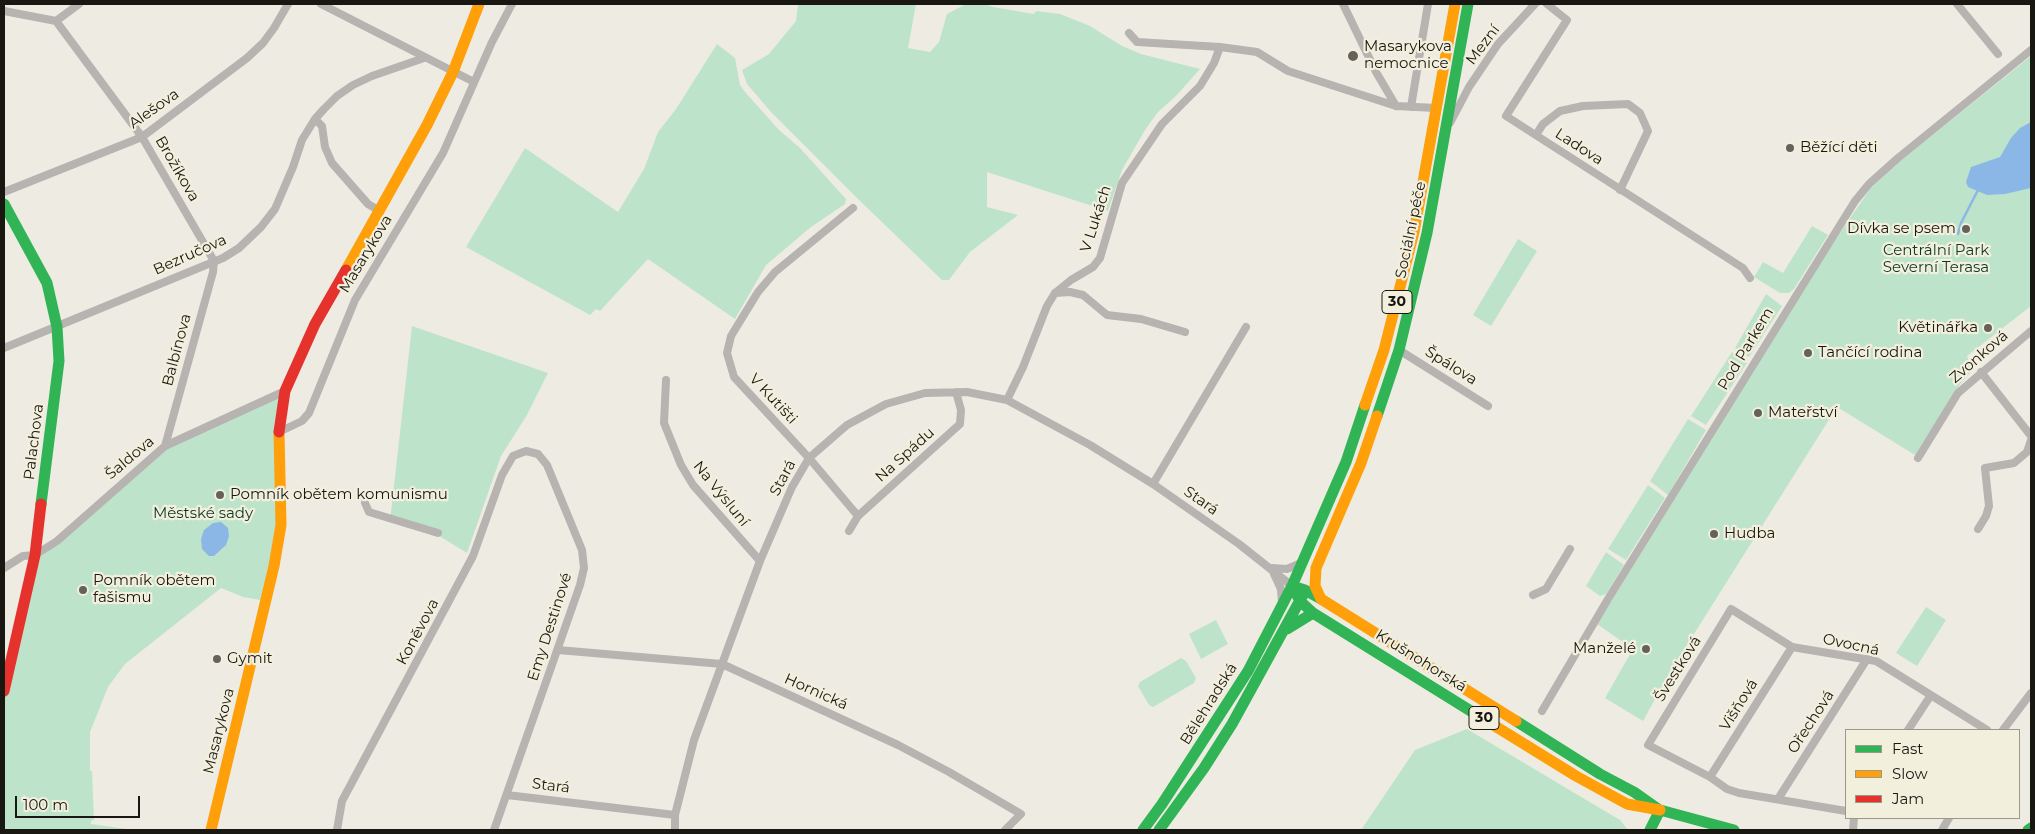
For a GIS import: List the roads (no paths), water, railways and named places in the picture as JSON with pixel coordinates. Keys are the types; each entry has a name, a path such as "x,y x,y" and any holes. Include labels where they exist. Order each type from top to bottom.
{"street":[{"path":"4,11 56,21 79,4"},
{"name":"Alešova","path":"4,192 142,137 247,58 263,43 288,4"},
{"path":"321,4 474,82"},
{"name":"Masarykova","path":"211,830 274,566 281,525 279,432 285,391 315,324 427,125 453,72 479,4"},
{"name":"Masarykova","path":"279,432 302,421 309,413 355,300 443,153 492,42 512,4"},
{"path":"1343,4 1376,72 1396,106"},
{"path":"1411,107 1428,4"},
{"name":"Sociální péče","path":"1292,586 1346,462 1384,350 1414,232 1455,4"},
{"name":"Sociální péče","path":"1303,596 1361,463 1399,350 1427,233 1468,4"},
{"name":"Mezní","path":"1445,134 1469,87 1498,44 1535,4"},
{"name":"Ladova","path":"1547,4 1567,20 1506,116 1743,268 1750,278"},
{"path":"1957,4 1998,54"},
{"name":"Brožíkova","path":"56,21 142,137 214,261"},
{"path":"1129,33 1137,42 1220,47 1258,52 1288,71 1396,106 1436,108"},
{"name":"V Lukách","path":"1007,400 1023,367 1047,306 1055,293 1071,280 1093,267 1100,258 1122,183 1162,124 1200,86 1214,63 1220,47"},
{"name":"Pod Parkem","path":"1542,710 1616,584 1855,201 1869,184 1898,158 2031,50"},
{"name":"Bezručova","path":"4,348 214,261 240,248 261,227 274,209 293,167 302,140 315,119 337,96 372,76 424,58"},
{"path":"1536,136 1542,124 1560,111 1583,106 1628,104 1640,113 1648,131 1620,190"},
{"path":"315,119 322,126 325,147 332,163 368,204 378,210"},
{"name":"Palachova","path":"4,206 47,283 57,326 59,361 35,556 4,691"},
{"name":"V Kutišti","path":"853,208 776,272 758,292 731,336 727,353 734,377 810,458 858,516"},
{"name":"Balbínova","path":"165,446 213,272 214,261"},
{"path":"1055,293 1070,292 1082,295 1107,315 1140,319 1185,332"},
{"path":"1153,484 1246,327"},
{"name":"Zvonková","path":"1918,458 1958,393 1980,372 2031,331"},
{"name":"Špálova","path":"1399,350 1488,406"},
{"path":"1978,528 1986,516 1989,506 1985,468 2014,463 2027,452 2031,438 1980,372"},
{"name":"Na Výsluní","path":"666,380 664,423 681,465 693,485 760,561"},
{"name":"Šaldova","path":"4,568 23,556 35,556 57,541 165,446 285,391"},
{"name":"Na Spádu","path":"849,532 858,516 960,424 961,410 956,392"},
{"name":"Stará","path":"507,795 675,816 694,740 760,561 792,488 810,458 847,425 886,404 924,393 967,392 1007,400 1090,445 1153,484 1239,544 1292,586"},
{"name":"Emy Destinové","path":"507,795 558,650 584,568 582,550 547,465 538,454 526,451"},
{"name":"Koněvova","path":"337,830 342,801 473,556 502,475 513,456 526,451"},
{"path":"365,503 370,512 438,533"},
{"path":"1534,595 1546,589 1570,549"},
{"path":"1270,568 1287,569 1304,561"},
{"name":"Stará","path":"1270,568 1281,590 1282,606"},
{"name":"30","path":"1316,568 1315,586 1321,599"},
{"name":"30","path":"1292,586 1303,596"},
{"name":"Bělehradská","path":"1143,830 1220,718 1248,671 1292,586"},
{"name":"Bělehradská","path":"1159,830 1204,768 1227,731 1303,596"},
{"name":"Krušnohorská","path":"1303,596 1321,599 1600,774 1634,792 1660,810"},
{"name":"Krušnohorská","path":"1303,596 1313,613 1593,786 1627,804 1660,810 1734,830"},
{"name":"Ovocná","path":"1732,609 1792,647 1876,661 1985,729"},
{"name":"Švestková","path":"1710,777 1648,745 1732,609"},
{"name":"Bělehradská","path":"1284,632 1293,624 1313,613"},
{"name":"Višňová","path":"1710,777 1792,647"},
{"name":"Hornická","path":"558,650 722,664 898,746 949,772 1021,814 1005,830"},
{"name":"Ořechová","path":"1778,799 1867,659"},
{"path":"2005,729 2031,692"},
{"path":"1909,729 1931,695"},
{"path":"1710,777 1727,789 1739,793 1845,811"},
{"path":"494,830 507,795"},
{"path":"1650,830 1660,810"},
{"path":"675,816 675,830"},
{"path":"1942,830 1948,819"}],"water":[{"path":"2031,122 2031,188 2005,194 1987,195 1968,187 1966,182 1971,167 2000,157 2011,138 2020,128"},
{"path":"221,522 228,528 229,536 226,545 214,556 209,556 202,549 201,539 204,530 213,523"}],"waterway":[{"path":"1958,234 1961,223 1978,190"}],"place":[{"name":"Masarykova nemocnice","path":"1353,56"},
{"name":"Běžící děti","path":"1790,148"},
{"name":"Dívka se psem","path":"1966,229"},
{"name":"Květinářka","path":"1988,328"},
{"name":"Tančící rodina","path":"1808,353"},
{"name":"Mateřství","path":"1758,413"},
{"name":"Pomník obětem komunismu","path":"220,495"},
{"name":"Hudba","path":"1714,534"},
{"name":"Pomník obětem fašismu","path":"83,590"},
{"name":"Manželé","path":"1646,649"},
{"name":"Gymit","path":"217,659"}],"park label":[{"name":"Centrální Park Severní Terasa","path":"1936,260"},
{"name":"Městské sady","path":"203,514"}]}
